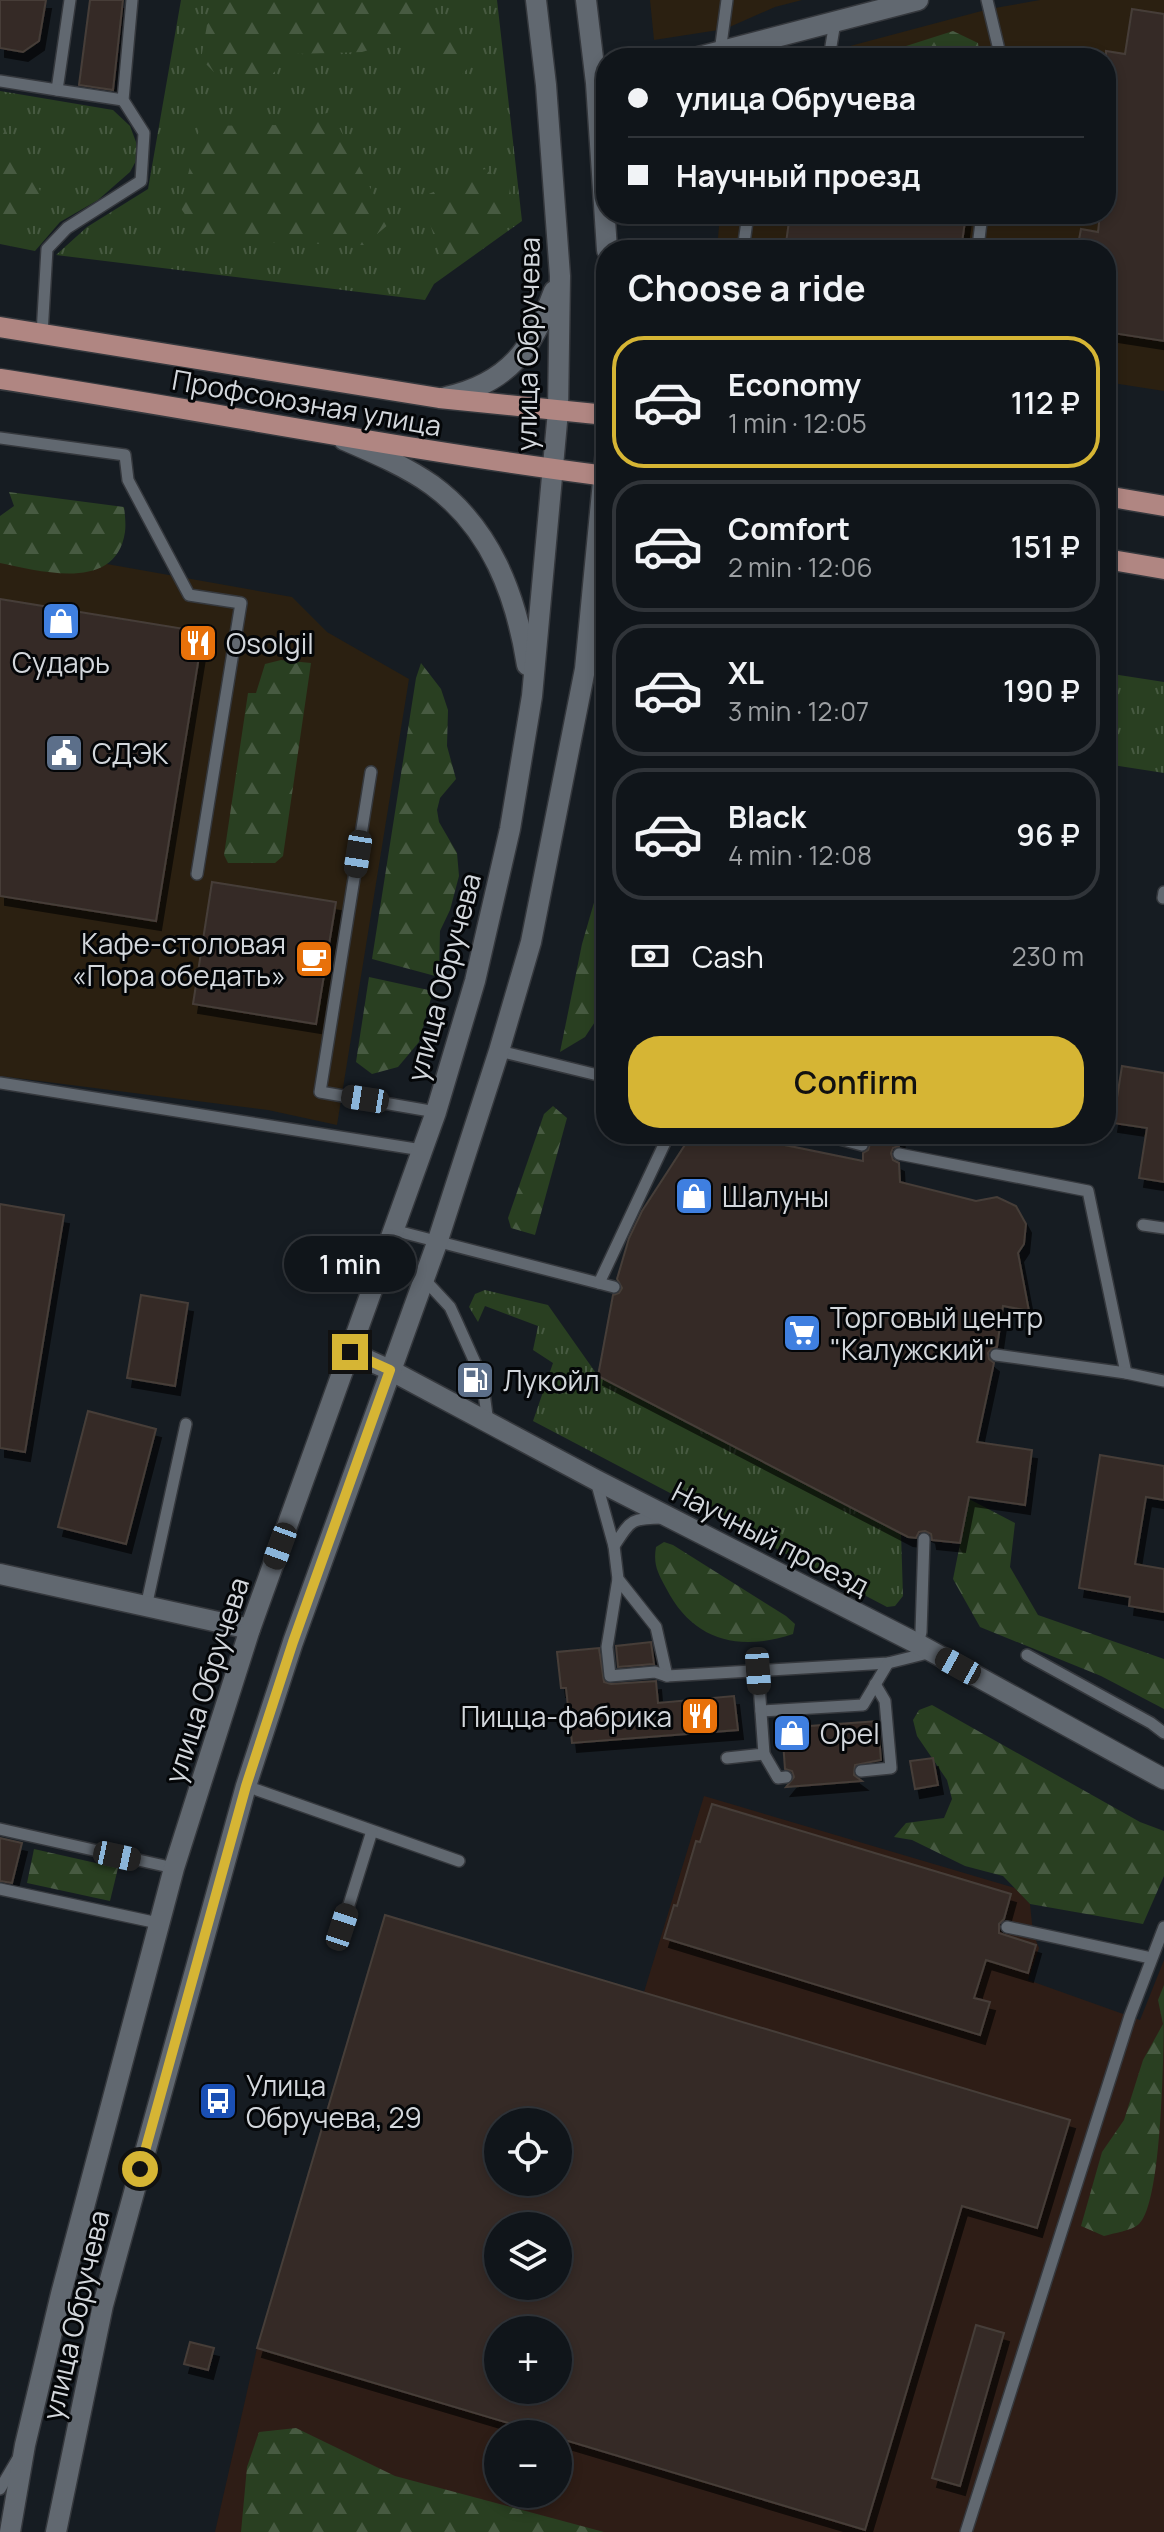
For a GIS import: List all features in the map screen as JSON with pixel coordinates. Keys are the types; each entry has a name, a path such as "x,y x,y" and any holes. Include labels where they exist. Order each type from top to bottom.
{"main road":[{"name":"улица Обручева","path":"10,2532 25,2445 61,2294 174,1868 250,1629 436,1112 475,981 510,829 532,696 558,411 560,276 536,0"},
{"path":"586,0 596,55"},
{"path":"735,48 918,0"},
{"path":"439,398 471,391 498,376 520,356 540,329 560,276"},
{"name":"Профсоюзная улица","path":"0,327 439,398 596,414"},
{"name":"Профсоюзная улица","path":"0,379 339,438 596,475"},
{"path":"339,438 394,462 433,486 469,520 491,550 511,591 522,630 532,696"},
{"path":"1116,498 1164,506"},
{"path":"1116,561 1164,569"},
{"name":"улица Обручева","path":"56,2532 103,2305 246,1786 293,1642 437,1243 531,942 585,669 596,574"},
{"path":"594,594 596,590"},
{"name":"Научный проезд","path":"350,1352 925,1648 1164,1779"},
{"path":"0,1574 250,1629"}],"lane":[{"path":"57,90 70,0"},
{"path":"42,334 47,249 67,228 141,181 144,133 123,100 132,0"},
{"path":"721,48 727,0"},
{"path":"987,0 999,48"},
{"path":"831,48 835,22"},
{"path":"0,81 123,100"},
{"path":"0,438 125,455 128,480 189,595 241,603 197,874"},
{"path":"371,772 320,1092 436,1112"},
{"path":"1163,898 1164,892"},
{"path":"499,1051 596,1075"},
{"path":"0,1083 422,1150"},
{"path":"599,1283 664,1144"},
{"path":"899,1154 1088,1191 1126,1373"},
{"path":"1143,1225 1164,1228"},
{"path":"393,1230 614,1287"},
{"path":"424,1279 450,1307 482,1378 488,1424"},
{"path":"996,1355 1164,1381"},
{"path":"146,1607 186,1424"},
{"path":"596,1480 614,1546 618,1579 607,1647 610,1676 655,1672 667,1676 888,1663 925,1648 921,1632 924,1539"},
{"path":"614,1546 629,1523 644,1518 671,1518"},
{"path":"618,1579 656,1627 667,1676"},
{"path":"1027,1655 1164,1733"},
{"path":"761,1711 863,1705 888,1663"},
{"path":"758,1671 764,1754 778,1778 786,1777"},
{"path":"861,1771 891,1768 885,1701 875,1684"},
{"path":"727,1758 764,1754"},
{"path":"246,1786 459,1861"},
{"path":"0,1829 174,1868"},
{"path":"342,1927 372,1831"},
{"path":"0,1889 158,1923"},
{"path":"1007,1927 1151,1958"},
{"path":"966,2532 1130,2016 1164,1927"},
{"path":"0,2489 25,2445"}],"shaded area":[{"path":"650,0 802,0 775,7 725,29 654,40"},
{"path":"1040,0 1164,0 1164,391 1116,384 1116,240 718,240 719,224 1116,224 1116,48 843,48 989,9"},
{"path":"0,545 292,597 327,632 409,679 337,1125 268,1110 0,1076"},
{"path":"704,1796 1015,1888 1030,1904 1033,1933 1039,1948 1028,1980 1140,2020 1164,1960 1164,2532 215,2532 257,2348 385,1915 644,1992"}],"green space":[{"path":"181,0 497,0 522,221 434,284 425,300 56,255 87,227 148,189"},
{"path":"227,0 409,0 464,50 468,68 457,80 440,79 428,48 412,37 362,52 295,54 256,88 233,64 214,72 201,59 207,25"},
{"path":"953,31 978,43 979,48 900,48"},
{"path":"0,91 113,110 130,126 136,142 137,159 130,172 98,200 60,222 35,251 0,244"},
{"path":"331,112 389,224 364,245 203,241 180,207 200,126 282,125"},
{"path":"0,132 6,132 43,196 22,230 0,224"},
{"path":"485,169 510,187 507,219 457,261 441,260 422,197"},
{"path":"9,492 124,507 125,532 119,551 107,564 92,571 74,573 55,573 0,563 0,516 14,506"},
{"path":"281,660 311,663 283,856 275,863 228,863 224,855 248,693 256,693 265,664"},
{"path":"421,663 441,689 448,710 447,746 456,779 440,798 437,810 439,822 457,853 459,876 450,910 440,931 439,977 372,959 416,678"},
{"path":"1116,675 1164,682 1164,773 1116,766"},
{"path":"596,896 596,1020 585,1037 560,1052 582,944"},
{"path":"369,977 433,991 419,1042 398,1067 372,1074 356,1062"},
{"path":"553,1106 567,1118 535,1235 511,1228 508,1218 544,1114"},
{"path":"485,1290 548,1305 598,1376 901,1533 903,1596 895,1606 887,1607 533,1421 553,1363 533,1350 538,1326 485,1306 478,1322 469,1307 475,1294"},
{"path":"969,1499 1015,1523 1010,1567 1038,1615 1164,1659 1164,1709 1101,1676 980,1627 953,1579"},
{"path":"664,1542 786,1616 795,1624 793,1634 754,1642 719,1638 704,1631 677,1606 659,1573 656,1547"},
{"path":"932,1705 1140,1822 1164,1831 1164,1876 1143,1924 1030,1904 1003,1876 965,1866 912,1840 894,1837 906,1823 944,1818 952,1799 947,1780 917,1736 913,1720 919,1710"},
{"path":"34,1849 118,1868 110,1901 27,1883"},
{"path":"1164,1985 1161,2112 1147,2209 1136,2226 1104,2236 1081,2226 1102,2152 1124,2120 1143,2060 1163,2024 1158,2000"},
{"path":"296,2428 395,2476 484,2500 484,2508 514,2508 604,2532 241,2532 247,2467 259,2432"}],"building":[{"path":"0,0 46,0 39,41 23,52 0,48"},
{"path":"90,0 123,0 113,90 79,85"},
{"path":"1132,9 1164,14 1164,341 1116,334 1116,240 1079,240 1081,229 1098,232 1099,224 1116,224 1116,53 1125,54"},
{"path":"789,224 965,224 962,240 786,240"},
{"path":"0,599 203,632 156,921 0,896"},
{"path":"212,882 336,902 316,1024 193,1004"},
{"path":"1122,1066 1164,1073 1164,1182 1139,1178 1147,1128 1116,1123"},
{"name":"Торговый центр \"Калужский\"","path":"686,1144 780,1144 863,1161 863,1153 870,1144 899,1144 891,1153 893,1160 899,1163 900,1182 976,1201 997,1197 1016,1206 1026,1224 1024,1244 1018,1253 1029,1311 1003,1306 997,1347 988,1353 994,1363 977,1442 1032,1450 1025,1505 969,1497 960,1543 932,1540 931,1534 925,1531 919,1532 916,1538 908,1537 598,1376 613,1295 622,1288 617,1279 629,1238 642,1211"},
{"path":"0,1204 64,1215 25,1452 0,1448"},
{"path":"141,1295 188,1303 175,1386 127,1378"},
{"path":"88,1411 156,1429 126,1544 58,1527"},
{"path":"1100,1455 1164,1466 1164,1500 1146,1497 1135,1564 1164,1569 1164,1612 1129,1606 1130,1597 1079,1588"},
{"path":"651,1642 654,1664 618,1667 616,1646"},
{"path":"599,1648 604,1682 656,1681 658,1703 734,1696 738,1730 572,1743 566,1688 561,1688 557,1652"},
{"path":"878,1721 881,1760 855,1765 854,1775 862,1781 786,1787 794,1777 792,1771 785,1769 782,1728"},
{"path":"933,1758 938,1785 915,1789 910,1761"},
{"path":"712,1804 1011,1894 1004,1919 999,1924 999,1933 1036,1945 1028,1973 986,1960 974,1998 990,2002 980,2035 664,1938 696,1841 700,1842"},
{"path":"0,1838 22,1843 12,1883 0,1881"},
{"path":"385,1915 1070,2120 1037,2228 962,2206 865,2530 572,2442 572,2420 498,2420 257,2348"},
{"path":"976,2325 1004,2333 960,2486 932,2478"},
{"path":"190,2342 214,2348 208,2370 184,2364"}],"place":[{"name":"Сударь","path":"61,621"},
{"name":"Osolgil","path":"198,643"},
{"name":"СДЭК","path":"64,753"},
{"name":"Кафе-столовая «Пора обедать»","path":"314,959"},
{"name":"Шалуны","path":"694,1196"},
{"name":"Торговый центр \"Калужский\"","path":"802,1333"},
{"name":"Лукойл","path":"475,1380"},
{"name":"Пицца-фабрика","path":"700,1716"},
{"name":"Opel","path":"792,1733"},
{"name":"Улица Обручева, 29","path":"218,2101"}],"route":[{"path":"140,2169 246,1786 293,1642 390,1370 350,1352"}]}
